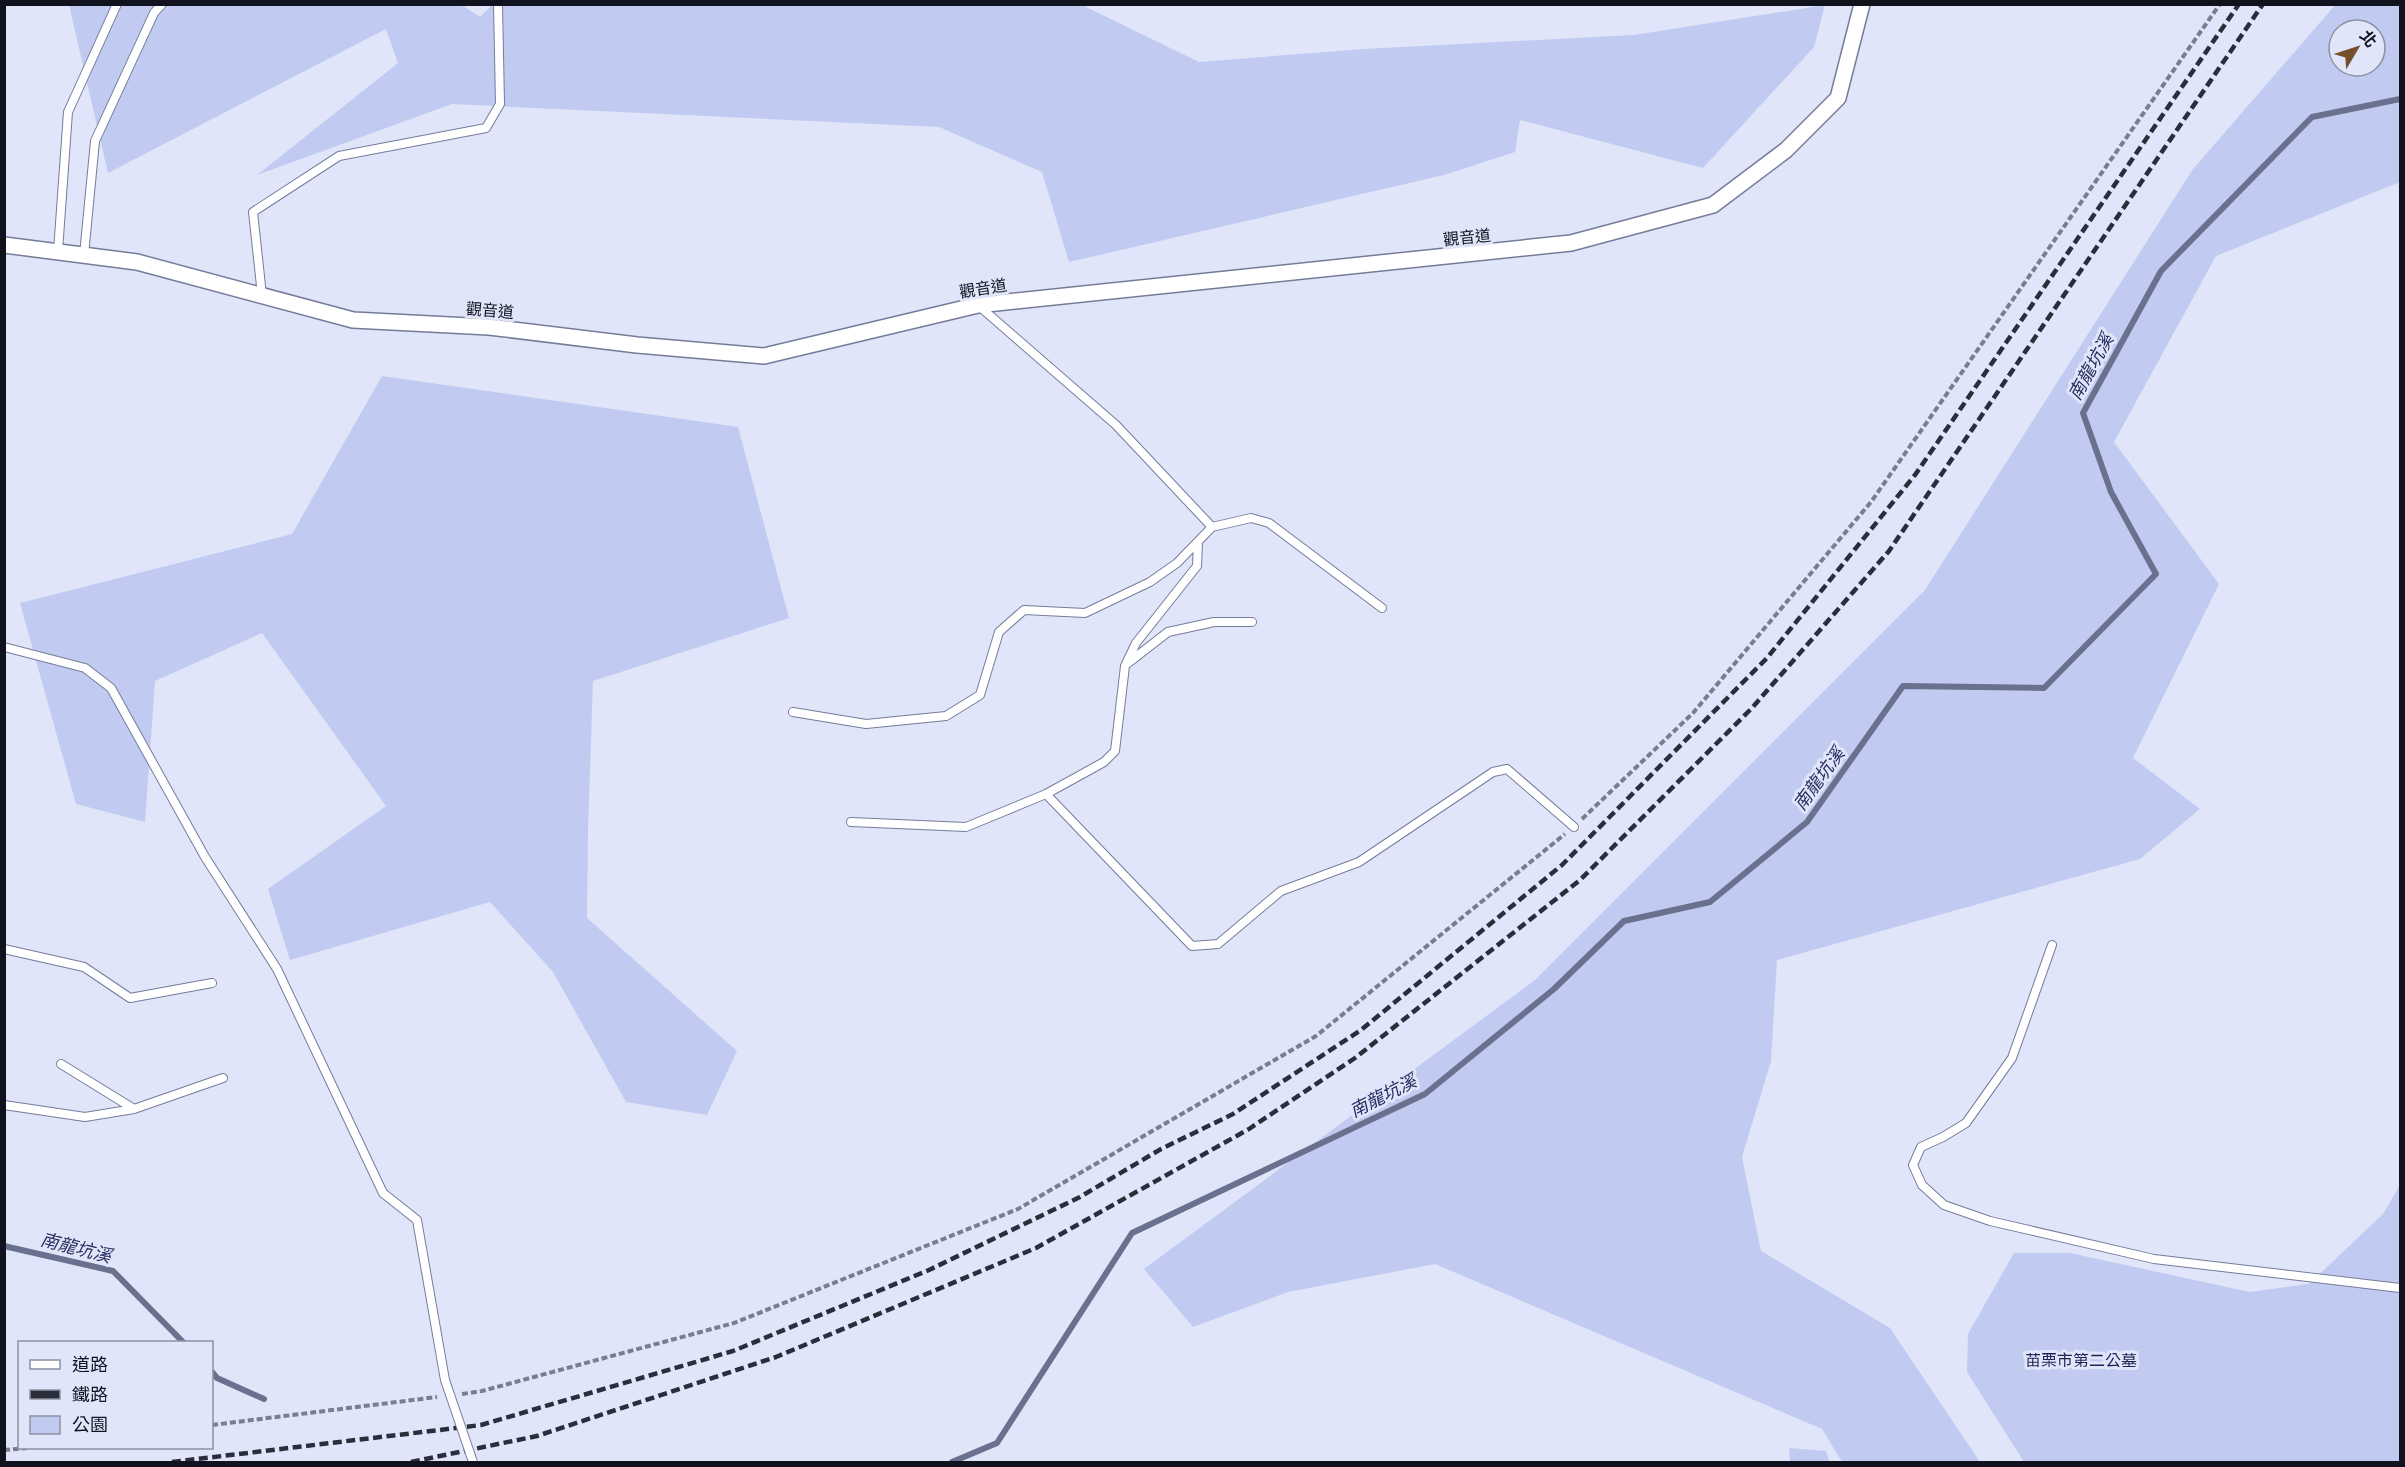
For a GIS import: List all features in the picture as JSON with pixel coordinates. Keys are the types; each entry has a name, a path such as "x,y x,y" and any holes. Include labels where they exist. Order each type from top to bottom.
{"street":[{"name":"觀音道","path":"4,244 137,261 353,320 489,327 637,345 764,356 978,305 1571,243 1713,205 1786,150 1838,98 1862,4"}],"lane":[{"path":"58,251 68,112 117,4"},
{"path":"84,255 95,141 154,13 162,4"},
{"path":"262,295 253,212 339,156 486,128 500,104 498,4"},
{"path":"978,305 1116,425 1212,527"},
{"path":"793,712 866,724 946,716 980,695 999,632 1024,610 1085,613 1150,582 1177,563 1212,527 1251,518 1269,523 1382,608"},
{"path":"851,822 966,827 1046,794 1104,762 1115,751 1125,666 1136,642 1197,566 1198,542"},
{"path":"1125,666 1168,632 1214,622 1252,622"},
{"path":"4,647 85,668 111,688 205,857 277,969 383,1193 417,1220 445,1380 472,1462"},
{"path":"1046,794 1192,946 1218,944 1281,891 1359,862 1493,772 1507,770 1574,827"},
{"path":"2052,945 2012,1058 1966,1122 1922,1147 1913,1165 1922,1185 1944,1205 1990,1221 2154,1259 2400,1288"},
{"path":"4,949 84,967 130,998 212,983"},
{"path":"61,1064 134,1110"},
{"path":"4,1105 85,1117 134,1110 223,1078"}],"green space":[{"path":"460,4 480,17 493,4 1082,5 1199,62 1363,49 1634,35 1825,5 1814,47 1703,168 1520,120 1515,152 1444,175 1069,262 1042,172 939,127 452,104 257,175 398,63 386,29 108,173 69,5"},
{"path":"2336,4 2400,5 2400,182 2216,256 2114,442 2219,584 2133,758 2200,809 2140,859 1777,960 1771,1061 1742,1157 1761,1251 1890,1328 1980,1462 1842,1462 1822,1429 1435,1264 1288,1292 1193,1327 1144,1269 1535,980 1925,590 2193,169"},
{"path":"382,376 738,427 789,618 593,681 587,918 737,1051 707,1115 626,1102 553,972 490,902 290,960 268,889 386,806 262,633 155,681 145,822 76,804 20,603 292,534"},
{"name":"苗栗市第二公墓","path":"2400,1185 2400,1462 2024,1462 1967,1372 1968,1334 2014,1253 2070,1253 2250,1292 2309,1284 2383,1214"},
{"path":"1789,1448 1826,1451 1830,1462 1790,1462"}],"waterway":[{"name":"南龍坑溪","path":"952,1462 997,1443 1132,1233 1425,1094 1554,989 1624,921 1710,902 1807,822 1903,686 2044,688 2156,574 2111,492 2083,413 2161,271 2312,117 2400,99"},
{"name":"南龍坑溪","path":"4,1246 113,1271 182,1341"},
{"name":"南龍坑溪","path":"213,1373 217,1378 264,1399"}],"railway":[{"path":"172,1462 481,1425 733,1351 929,1270 1080,1197 1161,1149 1233,1114 1361,1030 1562,865 1767,658 1915,475 2239,4"},
{"path":"411,1462 537,1436 776,1357 1036,1248 1249,1129 1355,1058 1580,880 1751,709 1889,551 2263,4"}]}
